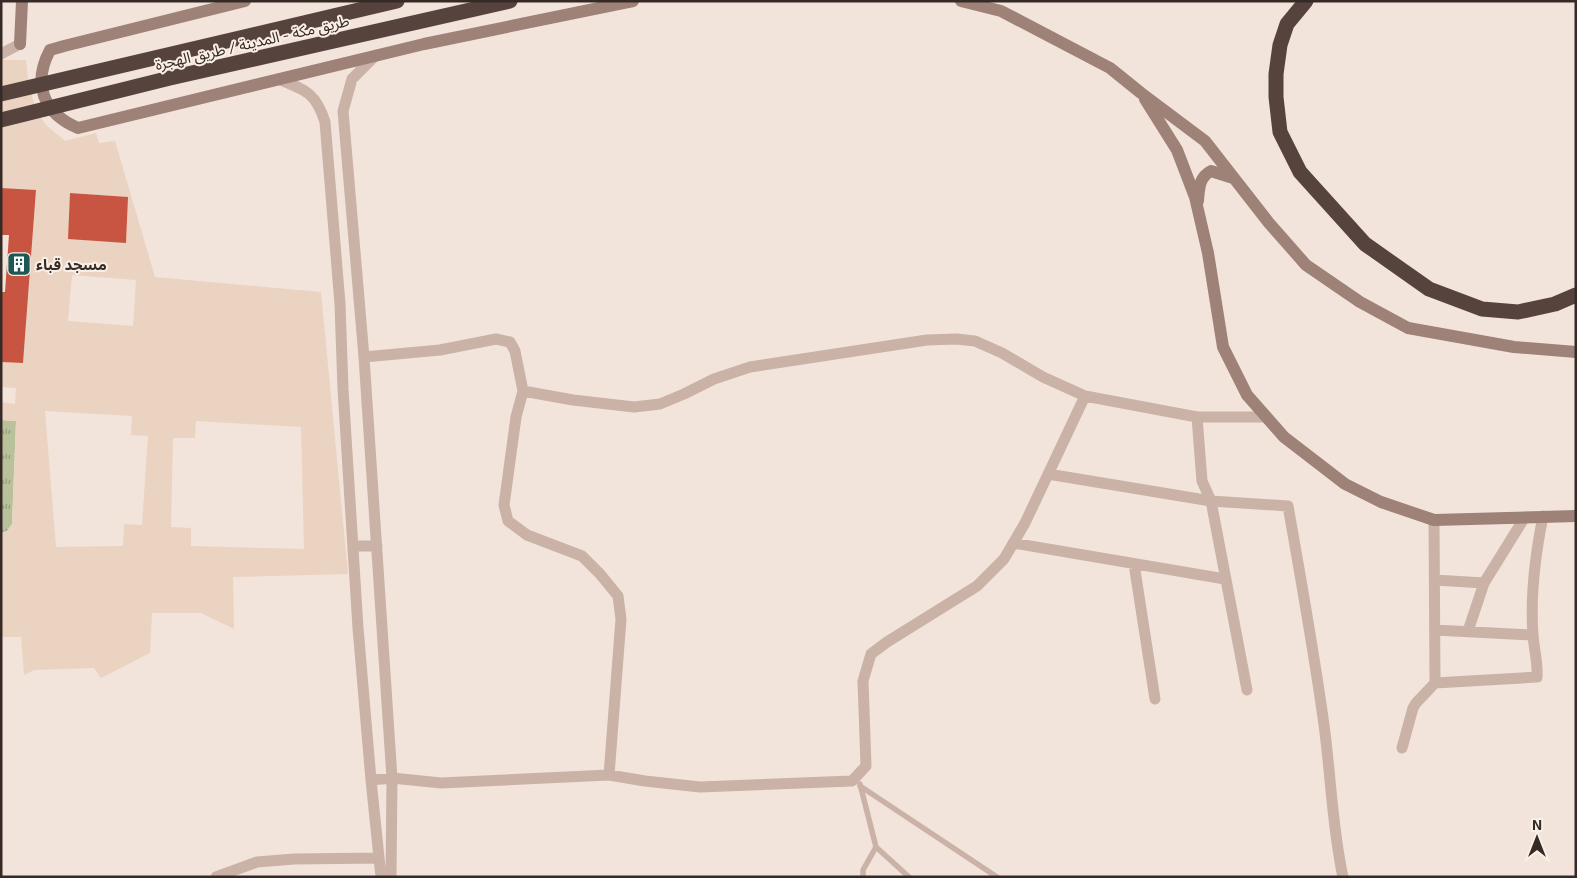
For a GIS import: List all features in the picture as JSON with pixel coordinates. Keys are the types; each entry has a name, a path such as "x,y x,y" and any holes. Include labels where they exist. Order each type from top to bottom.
{"highway":[{"name":"طريق مكة - المدينة / طريق الهجرة","path":"1,94 398,1"},
{"name":"طريق مكة - المدينة / طريق الهجرة","path":"1,120 170,78 510,1"},
{"path":"1306,1 1287,24 1280,45 1276,74 1276,97 1280,132 1300,172 1365,244 1429,289 1482,309 1518,312 1555,304 1576,295"}],"main road":[{"path":"20,44 22,1"},
{"path":"245,1 50,50 41,76 42,90 46,103 54,114 65,123 78,128 424,44 633,1"},
{"path":"961,1 1000,11 1110,68 1206,141 1269,224 1306,265 1360,302 1408,328 1514,347 1576,352"},
{"path":"1141,93 1177,150 1195,196 1208,253 1223,347 1247,395 1284,438 1345,484 1381,502 1434,520 1576,516"},
{"path":"1198,211 1199,187 1206,174 1211,171 1234,178"}],"street":[{"path":"1,54 20,44"},
{"path":"376,55 352,79 343,111 360,302 392,778 391,877"},
{"path":"278,79 298,87 311,95 320,106 325,122 340,304 343,389 358,628 381,877"},
{"path":"340,304 360,302"},
{"path":"364,357 440,350 496,339 510,342 515,351 523,390 516,417 504,505 508,521 527,535 582,556 618,596 621,620 609,775"},
{"path":"523,390 573,400 634,407 660,404 714,379 750,367 927,340 956,339 975,341 1002,353 1043,377 1085,396 1197,417 1266,417"},
{"path":"371,780 392,778 441,783 609,775 700,787 859,780 866,766 863,681 871,654 977,586 1004,559 1025,523 1085,396"},
{"path":"1197,417 1202,480 1211,501 1247,690"},
{"path":"1048,474 1211,501 1288,506 1318,679 1337,848 1343,877"},
{"path":"1435,683 1536,678 1538,676 1533,634 1533,590 1535,554 1542,516"},
{"path":"1468,632 1484,583 1525,517"},
{"path":"1402,748 1416,703 1435,683 1434,520"},
{"path":"1013,543 1225,580"},
{"path":"353,546 377,546"},
{"path":"1134,564 1155,699"},
{"path":"1435,580 1484,583"},
{"path":"1435,630 1533,634"},
{"path":"216,877 257,862 294,859 379,858"}],"lane":[{"path":"859,780 876,847 909,877"},
{"path":"859,780 997,877"},
{"path":"863,877 863,870 876,847"}],"green space":[{"path":"1,420 16,421 12,524 7,531 1,533"}],"shaded area":[{"path":"1,60 26,60 33,100 39,115 46,125 65,141 96,133 99,143 115,141 155,277 321,292 348,574 233,577 234,629 201,613 152,613 150,653 101,678 94,668 34,670 24,675 21,637 1,637 1,533 7,531 12,524 16,421 1,420 1,402 15,404 16,388 1,387 1,362 23,363 36,191 1,188","holes":["71,193 127,197 127,216 69,212","70,219 127,223 126,242","72,275 136,280 133,326 68,321","45,411 132,416 131,435 148,436 142,525 124,524 123,546 56,547","196,421 301,427 304,549 191,546 191,528 171,527 173,438 195,438"]}],"building":[{"name":"مسجد قباء","path":"1,188 36,190 23,363 1,362 1,292 5,292 9,235 1,235"},
{"path":"70,193 128,197 126,243 68,239"}],"place":[{"name":"مسجد قباء","path":"19,264"}]}
